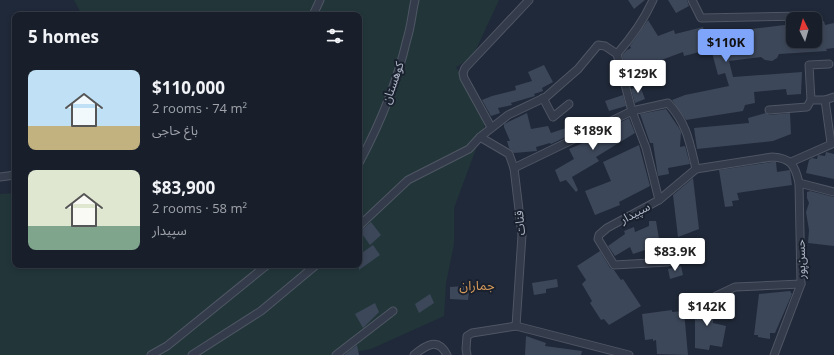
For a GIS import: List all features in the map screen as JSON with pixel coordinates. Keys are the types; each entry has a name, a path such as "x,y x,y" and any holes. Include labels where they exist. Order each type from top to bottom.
{"street":[{"path":"314,12 320,0"},
{"name":"کوهستان","path":"362,157 373,136 393,88 407,40 415,0"},
{"path":"491,127 464,78 463,73 465,68 529,0"},
{"path":"362,223 408,180 469,149 480,136 508,114 543,98 578,68 598,45 606,46 617,54 632,36 649,10 653,0"},
{"path":"692,0 701,18 786,16"},
{"name":"سپیدار","path":"617,54 632,111 646,148 659,200 607,228 599,235 598,239 614,265 668,262"},
{"path":"769,110 807,107 811,100 809,65 829,64"},
{"path":"811,100 825,100 834,97"},
{"path":"543,98 553,117 569,104"},
{"path":"659,200 696,169 772,157 781,157 791,162 833,143 825,100"},
{"path":"514,168 632,111 668,103 674,109 687,131 696,169"},
{"name":"قنات","path":"480,136 509,154 514,168 522,235 516,326"},
{"name":"حسن‌پور","path":"777,354 801,284 799,183 791,162"},
{"path":"0,177 12,175"},
{"path":"799,183 834,192"},
{"path":"151,355 167,346 264,268"},
{"path":"192,355 261,311 312,268"},
{"path":"716,296 735,287 801,284"},
{"path":"336,355 393,312"},
{"path":"467,355 467,336 472,333 516,326 629,355"},
{"path":"414,355 424,347 431,344 439,345 447,355"}],"green space":[{"path":"74,0 499,0 472,58 456,67 486,122 454,208 454,244 446,283 444,316 371,349 338,355 0,355 0,194 12,193 12,268 362,268 362,12 80,12"}],"building":[{"path":"628,0 645,0 634,9"},
{"path":"668,0 687,0 689,6 676,13"},
{"path":"648,20 658,36 674,30 675,34 703,27 707,44 732,36 742,35 743,30 786,25 786,48 822,48 822,21 824,21 825,25 834,23 834,48 826,49 827,51 779,54 777,58 772,61 765,60 761,57 729,61 733,77 802,72 801,94 787,95 786,89 754,92 755,103 745,105 743,111 686,120 672,100 685,95 729,86 725,73 718,75 711,49 684,56 683,52 656,62 659,76 637,82 634,71 627,73 622,55 631,48 630,46"},
{"path":"544,65 553,82 542,88 543,91 534,94 535,96 511,103 512,105 498,108 500,113 491,116 482,100 516,90 515,86 532,81 528,72"},
{"path":"640,86 645,99 635,103 631,89"},
{"path":"623,95 626,106 609,111 605,101"},
{"path":"666,109 681,132 680,147 685,146 690,164 668,168 669,174 658,176 653,143 650,143 640,114"},
{"path":"527,113 531,129 548,126 551,133 566,128 570,135 551,144 536,147 537,151 514,153 509,148 507,141 510,141 504,124"},
{"path":"766,113 769,115 790,113 791,134 773,141 697,149 694,128 749,123 748,118"},
{"path":"629,118 635,133 596,157 599,161 572,177 578,190 576,192 566,180 560,182 555,170 574,159 569,149"},
{"path":"639,145 650,186 619,202 620,205 595,215 585,191 611,181 603,162"},
{"path":"826,152 834,154 834,179 806,173 809,160 812,158 817,159 818,155 825,156"},
{"path":"776,162 777,172 790,170 792,185 737,193 739,200 732,201 733,206 725,207 719,170"},
{"path":"693,178 699,229 678,237 673,195"},
{"path":"810,191 834,197 834,246 808,243 809,230 806,212 809,203 807,192"},
{"path":"649,221 656,221 660,245 633,254 630,247 615,256 608,246 625,234 624,231 634,227 635,232 649,226"},
{"path":"371,222 381,235 370,245 362,234 362,229"},
{"path":"373,245 380,255 362,268 362,253"},
{"path":"600,251 610,268 614,270 621,280 623,279 641,306 609,325 604,319 601,320 590,303 592,301 582,284 586,280 577,266"},
{"path":"681,266 683,275 670,279 668,269"},
{"path":"557,279 558,287 546,289 546,293 534,295 532,283"},
{"path":"465,286 464,292 469,292 468,300 450,299 450,287"},
{"path":"790,291 792,294 775,333 770,333 770,339 754,335 759,294"},
{"path":"430,294 434,303 419,313 415,304"},
{"path":"711,297 713,300 713,323 726,326 722,347 710,345 709,350 695,348 695,305"},
{"path":"375,303 379,312 363,328 355,314"},
{"path":"672,310 672,312 684,311 688,355 657,354 656,340 645,340 642,314"},
{"path":"526,336 546,343 545,346 582,351 581,355 525,355"},
{"path":"357,345 359,355 344,355"}],"district":[{"name":"جماران","path":"477,285"}]}
